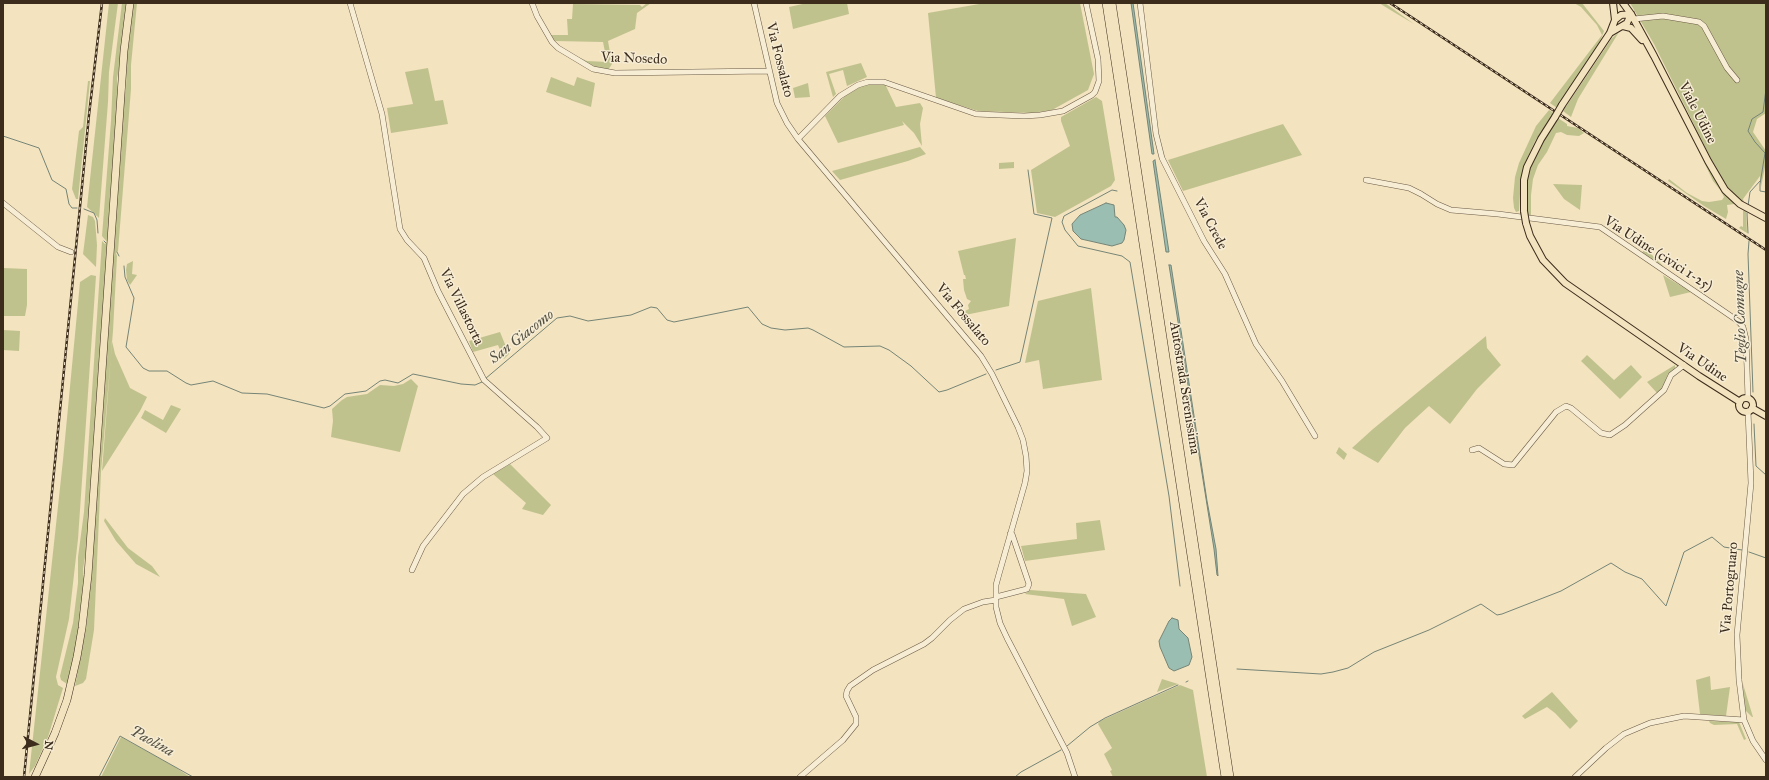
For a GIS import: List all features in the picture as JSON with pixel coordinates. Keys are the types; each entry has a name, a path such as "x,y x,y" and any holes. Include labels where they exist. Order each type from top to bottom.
{"highway":[{"path":"35,777 55,733 67,700 80,643 85,602 124,51 130,3"},
{"name":"Autostrada Serenissima","path":"1106,3 1225,777"},
{"name":"Autostrada Serenissima","path":"1112,3 1230,777"}],"main road":[{"path":"1613,3 1615,20"},
{"name":"Viale Udine","path":"1623,3 1632,16 1654,56 1708,161 1725,190 1740,204 1766,218"},
{"path":"1610,33 1627,24 1632,16 1621,15 1615,20"},
{"name":"Via Udine","path":"1615,20 1610,33 1562,105 1541,139 1527,167 1524,180 1524,211 1526,223 1537,251 1551,270 1564,282 1740,402 1741,409 1750,409 1766,416"},
{"path":"1623,26 1631,28 1654,56"},
{"path":"1740,402 1743,399 1748,398 1752,402 1750,409"}],"street":[{"name":"Via Villastorta","path":"350,3 382,114 400,229 407,240 427,263 438,291 484,380 537,427 547,438 484,477 463,494 422,546 412,570"},
{"name":"Via Nosedo","path":"532,3 537,16 552,42 592,69 615,73 768,71"},
{"name":"Via Fossalato","path":"754,3 768,71 781,113 798,139 981,356 992,374 1018,427 1023,440 1026,456 1025,483 999,574 996,599 1000,623 1067,753 1075,777"},
{"path":"798,139 840,96 858,85 868,82 884,82 967,112 998,116 1040,115 1063,111 1095,92 1099,81 1098,59 1086,3"},
{"name":"Via Crede","path":"1140,3 1156,134 1162,158 1204,241 1225,274 1256,344 1282,381 1315,436"},
{"path":"1632,16 1663,16 1698,22 1704,26 1727,68 1737,80"},
{"name":"Via Udine (civici 1-25)","path":"1366,180 1409,188 1451,210 1498,214 1600,228 1722,310 1743,327 1746,339 1748,398"},
{"path":"3,203 58,247 71,252"},
{"path":"1472,450 1479,448 1504,464 1513,465 1556,412 1566,406 1571,408 1601,433 1610,435 1625,425 1664,390 1671,375 1684,365"},
{"name":"Via Portogruaro","path":"1750,409 1750,492 1737,635 1739,683 1744,720 1753,741 1766,760"},
{"path":"800,777 843,740 856,724 856,717 846,696 850,686 873,670 924,644 956,614 964,609 1027,589 1029,584 1012,534 1010,534"},
{"path":"1575,777 1606,748 1624,734 1650,723 1684,716 1744,720"}],"green space":[{"path":"109,3 118,3 109,72 99,218 87,207"},
{"path":"122,3 127,3 121,60 117,78 118,106 87,545 83,569 84,580 80,631 67,684 61,680 60,676 73,623 78,583 78,557 84,512 102,241 105,244 107,242 102,236 113,77"},
{"path":"133,3 137,3 131,65 131,89 118,251 116,253 113,331 101,472 94,630 86,679 83,683 75,686 86,629 93,558 92,544 123,101 126,90 127,46"},
{"path":"647,3 651,3 637,13 635,29 608,41 612,64 608,70 595,68 576,56 587,61 607,62 603,42 555,41 549,35 568,35 567,19 572,19 573,4 640,5 642,7"},
{"path":"807,3 847,3 849,14 793,29 789,7"},
{"path":"985,3 1080,3 1094,74 1088,90 1052,110 1032,113 978,111 936,98 928,13"},
{"path":"1379,3 1385,3 1414,24 1392,11"},
{"path":"1574,3 1582,3 1604,31 1599,44 1557,108 1550,103 1602,35 1597,25 1581,7"},
{"path":"1630,3 1766,3 1766,113 1757,119 1753,132 1766,151 1766,162 1761,187 1760,176 1743,199 1744,203 1737,199 1723,183 1654,44"},
{"path":"1619,32 1578,99 1571,117 1563,111 1612,38"},
{"path":"861,63 867,77 847,86 843,70 829,74 836,94 833,97 826,72"},
{"path":"428,68 435,101 443,100 448,124 391,133 387,108 413,104 405,72"},
{"path":"551,77 574,86 577,77 595,83 591,107 546,92"},
{"path":"88,81 90,81 78,199 76,199 72,189 79,131 83,127"},
{"path":"808,83 810,97 795,98 793,88"},
{"path":"876,83 885,84 896,107 920,103 923,108 920,124 922,146 914,133 902,121 904,125 838,143 825,116 845,96 862,86"},
{"path":"1096,97 1102,101 1115,180 1111,186 1055,217 1037,213 1031,170 1070,146 1061,117"},
{"path":"1549,110 1554,113 1535,141 1524,165 1521,177 1519,211 1516,212 1513,198 1515,177 1519,163 1536,126"},
{"path":"1558,118 1567,124 1567,126 1578,128 1584,133 1579,136 1567,135 1561,132 1556,133 1547,152 1538,165 1533,179 1531,216 1528,216 1526,192 1532,160 1542,141"},
{"path":"1283,124 1302,155 1183,191 1168,160"},
{"path":"920,147 926,154 908,161 840,180 832,171"},
{"path":"1705,158 1734,202 1734,204 1727,205 1728,212 1726,219 1668,181 1669,179 1687,193 1702,201 1709,202 1722,200 1724,197 1713,181 1703,160"},
{"path":"1014,162 1014,168 999,169 999,163"},
{"path":"1553,184 1582,185 1580,210 1564,199"},
{"path":"1744,210 1746,210 1747,233 1739,228 1741,226 1743,227"},
{"path":"88,215 93,217 95,221 97,245 96,267 83,254"},
{"path":"1016,238 1009,306 965,315 965,311 969,309 968,305 971,301 967,299 964,290 963,279 966,279 958,251"},
{"path":"1645,248 1663,266 1662,267 1642,253"},
{"path":"133,261 132,274 137,275 130,285 127,280 126,270 127,264"},
{"path":"3,268 27,269 27,305 25,316 3,316"},
{"path":"91,275 96,276 78,539 69,619 56,677 58,685 63,688 48,737 35,766 29,774 63,460 80,282"},
{"path":"1663,275 1691,292 1670,297"},
{"path":"1091,288 1102,380 1043,389 1039,360 1025,363 1038,301"},
{"path":"3,330 20,331 19,351 3,350"},
{"path":"500,332 509,354 504,359 498,345 473,352 469,341"},
{"path":"1486,336 1487,348 1501,365 1477,389 1450,424 1429,406 1405,428 1378,463 1352,448 1373,429"},
{"path":"112,341 115,354 130,388 147,397 140,411 102,471"},
{"path":"1587,355 1614,380 1631,365 1642,377 1620,399 1581,361"},
{"path":"1675,365 1675,368 1668,374 1663,388 1657,393 1647,382"},
{"path":"411,379 418,386 400,452 331,437 333,421 332,409 342,400 347,397 367,394 380,385 394,386 403,384"},
{"path":"171,405 181,409 166,433 141,418 145,410 163,420"},
{"path":"1339,447 1347,454 1344,460 1336,453"},
{"path":"510,464 551,505 543,515 522,509 526,503 493,474"},
{"path":"105,518 128,548 152,566 160,577 136,564 116,541 104,521"},
{"path":"1100,520 1105,550 1025,561 1021,546 1077,539 1076,523"},
{"path":"1030,590 1086,594 1096,617 1072,626 1064,599 1025,594"},
{"path":"1710,676 1711,690 1730,687 1726,716 1700,714 1696,680"},
{"path":"1162,679 1178,684 1157,692"},
{"path":"1743,684 1753,717 1744,709"},
{"path":"1180,685 1193,690 1207,777 1113,777 1110,771 1112,770 1104,754 1112,748 1098,724 1100,721"},
{"path":"1552,692 1578,721 1570,729 1547,707 1525,719 1522,716"},
{"path":"1709,721 1739,722 1746,739 1744,740 1737,724 1714,725"},
{"path":"121,737 175,767 190,777 101,777"}],"water":[{"path":"1131,3 1133,3 1154,154 1152,154"},
{"path":"1155,160 1169,252 1166,252 1153,161"},
{"path":"1106,203 1114,205 1115,217 1117,217 1124,225 1126,230 1122,243 1112,246 1081,239 1073,231 1072,224 1080,215"},
{"path":"1169,265 1171,265 1207,501 1216,549 1218,576 1217,575"},
{"path":"1172,618 1178,620 1179,629 1188,638 1192,657 1189,665 1174,671 1169,668 1159,641"}],"waterway":[{"path":"1766,89 1763,112 1752,119 1748,131 1765,153 1760,191 1766,192"},
{"name":"San Giacomo","path":"3,136 39,148 52,180 66,189 69,204 72,208 77,208"},
{"path":"996,370 1020,362 1052,218 1034,214 1028,170"},
{"name":"Teglio Comugne","path":"1748,206 1750,192 1760,181"},
{"path":"1117,191 1112,190 1064,216 1062,222 1065,230 1078,246 1122,256 1130,262 1169,496 1180,586"},
{"name":"San Giacomo","path":"84,209 94,213 97,220 98,233"},
{"name":"Teglio Comugne","path":"1747,213 1748,233"},
{"name":"Teglio Comugne","path":"1749,241 1748,254 1753,392"},
{"name":"San Giacomo","path":"117,252 119,256"},
{"name":"San Giacomo","path":"124,266 125,277 134,298 126,347 143,368 149,371 167,371 191,385 213,381 242,393 267,394 324,408 330,406 345,394 366,391 380,381 385,380 398,383 413,374 461,384 475,385 482,382"},
{"name":"San Giacomo","path":"485,379 557,318 570,316 588,321 631,315 651,307 657,308 667,320 674,322 748,307 762,324 771,328 785,330 808,328 844,347 880,346 889,350 911,366 939,392 986,374"},
{"name":"Teglio Comugne","path":"1754,424 1756,466 1766,475"},
{"path":"1237,669 1321,674 1348,668 1374,652 1429,630 1481,604 1497,615 1502,614 1561,591 1611,563 1625,572 1642,579 1666,606 1684,552 1712,537 1724,547 1742,550"},
{"path":"1749,552 1766,558"},
{"path":"1067,746 1090,727 1105,718 1178,685"},
{"name":"Paolina","path":"99,777 120,736 193,777"},
{"path":"1015,777 1021,772 1061,750"}],"railway":[{"path":"24,777 89,115 102,3"},
{"path":"1390,3 1766,250"}]}
